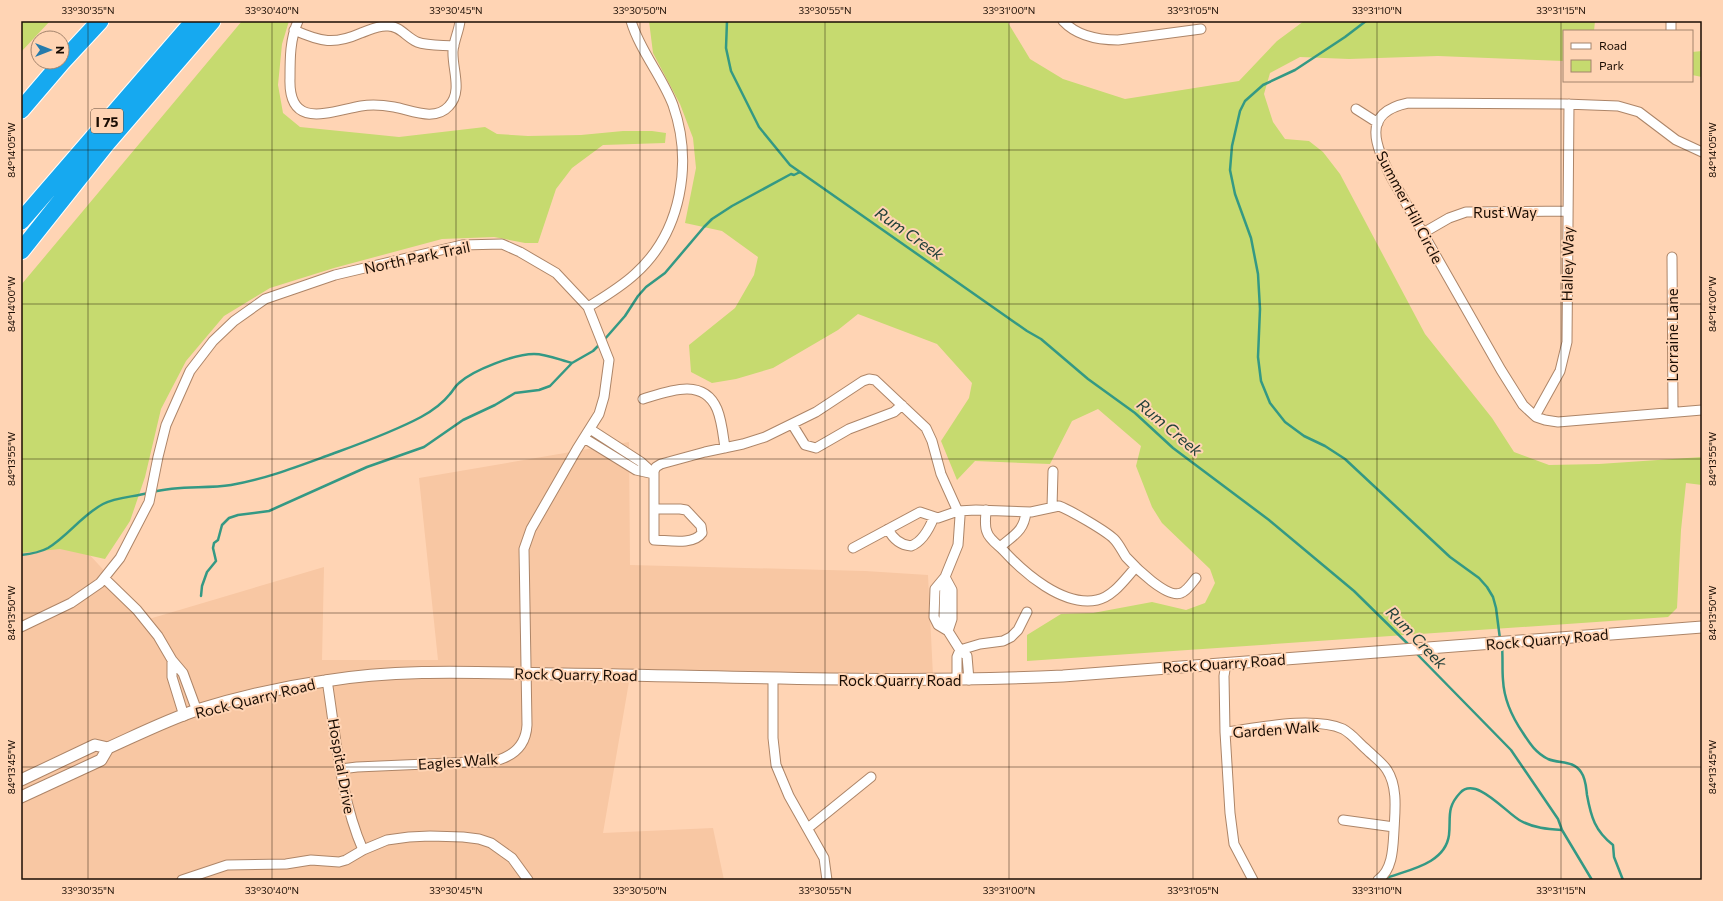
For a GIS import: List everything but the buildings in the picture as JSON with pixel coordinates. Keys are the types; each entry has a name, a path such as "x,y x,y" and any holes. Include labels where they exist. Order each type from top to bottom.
{"highway":[{"path":"70,53 100,21"},
{"path":"21,203 181,21"},
{"name":"I 75","path":"21,221 194,21"},
{"path":"21,251 106,144 212,21"},
{"path":"21,98 53,70"},
{"path":"21,110 55,70"}],"street":[{"path":"298,21 292,39 290,95 294,104 300,109 315,114 334,113 360,106 376,105 395,107 422,113 441,112 449,107 455,96 454,46 460,21"},
{"path":"588,307 636,274 650,257 663,238 671,220 682,183 683,146 680,127 672,104 636,37 631,21"},
{"path":"1063,21 1077,32 1092,38 1105,40 1118,40 1201,29"},
{"path":"294,30 314,39 332,41 349,39 379,26 390,26 401,30 412,39 421,43 454,46"},
{"path":"1356,109 1378,123 1390,110 1398,106 1408,104 1569,104 1618,106 1639,112 1676,140 1702,152"},
{"name":"Halley Way","path":"1535,416 1556,380 1561,368 1566,347 1569,104"},
{"name":"Summer Hill Circle","path":"1378,123 1375,132 1382,157 1423,234 1523,406 1535,416 1544,420 1558,422 1702,410"},
{"name":"Rust Way","path":"1423,234 1449,218 1466,212 1568,211"},
{"name":"North Park Trail","path":"21,627 71,603 100,583 120,558 149,502 166,425 190,371 212,341 234,321 265,299 335,275 462,245 502,244 520,252 556,273 588,307 609,360 604,398 599,414 531,529 524,550 527,626 526,673"},
{"name":"Lorraine Lane","path":"1672,258 1673,412"},
{"path":"654,508 686,510 701,526 702,533 698,538 692,540 654,540 654,508 654,474 655,469 661,464 698,453 750,442 816,412 863,381 869,379 877,382 926,428 932,441 941,474 961,519 958,545 945,577 935,589 934,617 938,625 948,631 960,650 967,656 969,680"},
{"path":"642,399 681,388 692,389 702,393 712,401 717,409 725,448"},
{"path":"792,424 805,445 816,448 849,429 894,412 902,405"},
{"path":"590,429 642,462 654,474"},
{"path":"584,438 636,470 654,474"},
{"path":"1052,507 1053,471"},
{"path":"853,548 920,512 934,517 941,517 958,511 986,510 1036,512 1059,506 1111,537 1136,568 1159,586 1175,594 1183,592 1196,578"},
{"path":"986,510 986,531 1000,547 1031,578 1067,597 1078,601 1094,601 1104,598 1109,595 1136,568"},
{"path":"1000,547 1021,529 1025,521 1026,512"},
{"path":"888,529 891,536 898,542 911,546 924,534 934,517"},
{"path":"945,577 952,590 952,619 948,631"},
{"path":"104,578 141,614 158,636 172,660 183,672 196,711"},
{"path":"960,650 980,644 1003,641 1011,637 1018,630 1027,612"},
{"name":"Rock Quarry Road","path":"21,780 95,745 108,748 196,711 246,697 327,680 426,673 526,673 773,679 969,680 1063,676 1702,627"},
{"path":"957,680 957,657 960,650"},
{"path":"172,660 172,676 184,716"},
{"name":"Garden Walk","path":"1226,663 1224,676 1225,732 1230,813 1234,844 1253,880"},
{"name":"Eagles Walk","path":"341,769 357,767 485,762 495,761 510,756 520,747 526,733 526,673"},
{"path":"773,679 773,738 776,765 789,796 824,858 827,880"},
{"name":"Hospital Drive","path":"327,680 350,815 363,850"},
{"name":"Garden Walk","path":"1225,732 1265,726 1303,724 1328,725 1351,734 1380,761 1388,771 1395,800 1392,849 1388,869 1378,880"},
{"name":"Rock Quarry Road","path":"21,797 101,760 108,748"},
{"path":"808,828 871,777"},
{"path":"1343,820 1394,827"},
{"path":"182,880 227,865 286,864 311,860 339,862 387,840 409,837 463,837 479,839 491,843 504,850 520,867 528,880"}],"shaded area":[{"path":"629,442 630,565 865,571 928,575 933,676 630,676 603,833 713,828 724,880 21,880 21,472 73,537 149,619 324,567 322,660 438,660 419,478"}],"green space":[{"path":"21,21 50,21 42,30 30,30 30,42 21,52"},
{"path":"242,21 289,21 282,44 278,85 283,113 300,127 399,137 485,127 497,134 528,136 652,131 666,133 665,143 603,145 572,168 556,189 538,243 525,243 494,237 442,239 334,268 270,288 224,316 186,361 161,409 145,477 130,521 105,559 60,549 21,553 21,285"},
{"path":"649,21 1007,21 1030,59 1063,79 1125,99 1239,81 1277,41 1304,21 1595,21 1594,30 1563,30 1563,61 1438,56 1349,59 1300,57 1270,73 1264,94 1273,122 1285,139 1309,141 1323,152 1340,174 1425,334 1492,418 1514,452 1549,465 1599,464 1702,457 1702,485 1686,483 1681,530 1677,608 1668,617 1027,661 1027,635 1061,614 1093,613 1152,602 1186,610 1205,603 1215,583 1210,569 1162,523 1152,507 1136,466 1141,446 1098,409 1072,421 1050,464 975,461 957,480 941,441 969,398 972,383 937,344 858,314 838,330 773,368 736,379 712,383 691,372 689,345 735,308 754,275 758,257 722,231 685,223 696,168 693,138 680,104 653,53"},
{"path":"1702,51 1702,77 1693,75 1693,52"}],"waterway":[{"name":"Rum Creek","path":"727,21 726,48 731,71 759,127 790,165 1027,331 1041,339 1088,379 1135,413 1173,448 1269,520 1354,591 1410,646"},
{"path":"1366,21 1345,37 1295,70 1263,85 1245,101 1240,111 1232,146 1230,170 1235,194 1251,238 1258,274 1260,309 1258,357 1261,381 1270,403 1285,422 1304,436 1325,446 1345,459 1450,557 1479,578 1493,597 1500,639"},
{"path":"604,340 625,316 638,296 646,287 665,273 712,219 732,206 791,174 794,175 800,172"},
{"path":"201,596 202,586 207,572 216,561 213,548 214,543 218,540 222,525 229,518 238,515 269,511 367,467 424,447 463,420 495,405 515,393 539,390 550,386 572,363 593,351 601,343"},
{"path":"153,492 172,489 231,485 282,472 355,446 400,428 425,415 447,398 465,378 484,368 506,360 526,355 539,354 572,363"},
{"path":"21,555 31,554 48,548 62,538 88,514 103,504 114,500 148,493"},
{"path":"1502,646 1505,694 1512,714 1528,741 1540,754 1553,761 1570,764 1578,768 1581,772 1585,780 1592,817 1598,829 1613,845 1614,857 1623,880"},
{"name":"Rum Creek","path":"1416,653 1511,750 1558,819 1562,830 1592,880"},
{"path":"1384,879 1423,865 1440,853 1446,845 1449,835 1450,813 1453,803 1460,793 1467,789 1474,789 1483,792 1521,821 1541,828 1562,830"}]}
